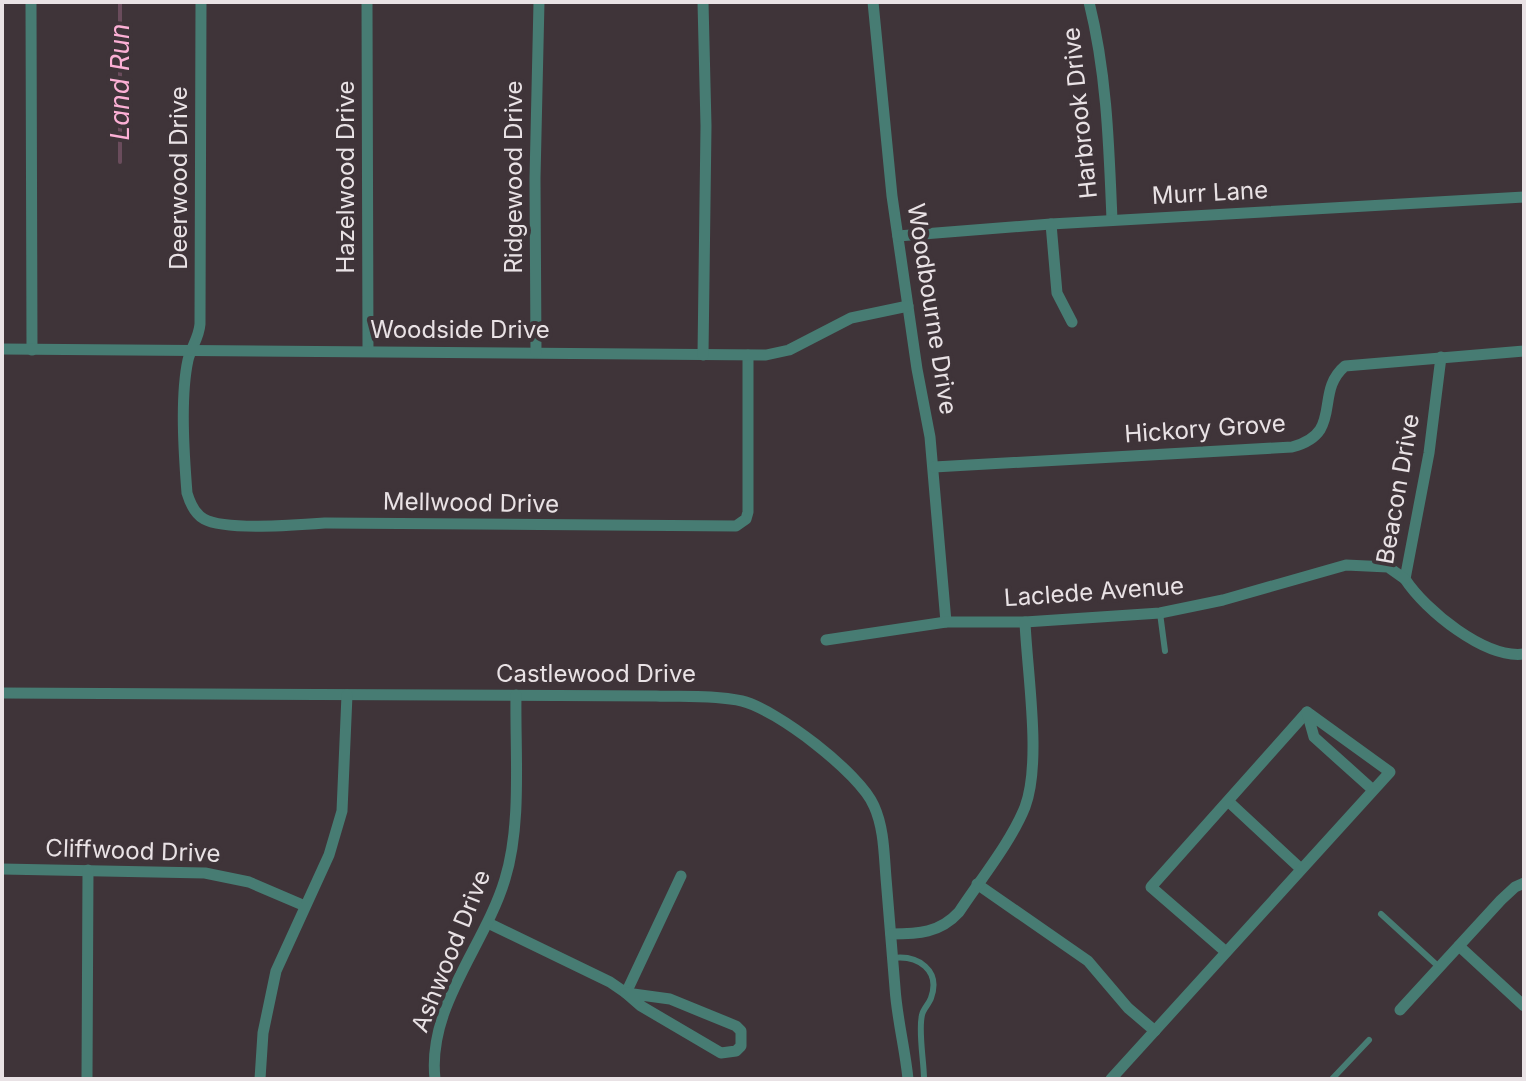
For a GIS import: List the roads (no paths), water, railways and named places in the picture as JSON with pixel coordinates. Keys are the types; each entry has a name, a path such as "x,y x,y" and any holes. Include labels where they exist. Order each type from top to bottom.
{"street":[{"path":"31,2 32,350"},
{"name":"Deerwood Drive","path":"191,351 199,337 200,324 201,2"},
{"name":"Hazelwood Drive","path":"367,2 368,351"},
{"name":"Ridgewood Drive","path":"536,352 535,178 539,2"},
{"path":"703,2 706,126 703,355"},
{"name":"Woodbourne Drive","path":"873,2 892,196 934,467 946,622"},
{"name":"Harbrook Drive","path":"1089,2 1100,46 1108,123 1112,220"},
{"name":"Murr Lane","path":"898,236 1112,220 1524,197"},
{"path":"1051,224 1057,293 1072,322"},
{"name":"Woodside Drive","path":"2,349 748,355 782,353 851,318 908,306"},
{"name":"Mellwood Drive","path":"191,351 184,409 186,482 190,504 204,519 213,522 285,526 326,523 736,526 746,519 748,512 748,355"},
{"name":"Hickory Grove","path":"934,467 1292,447 1316,436 1322,428 1333,379 1345,366 1524,351"},
{"name":"Beacon Drive","path":"1441,357 1429,453 1405,579 1429,608 1471,638 1492,650 1514,656 1524,654"},
{"name":"Laclede Avenue","path":"826,640 946,622 1025,622 1160,613 1212,603 1346,565 1388,567 1405,579"},
{"path":"891,934 922,933 948,924 1019,819 1031,785 1033,760 1025,622"},
{"name":"Castlewood Drive","path":"2,693 710,697 742,701 771,713 846,770 868,793 875,808 883,840 895,992 908,1079"},
{"path":"260,1079 263,1033 276,971 329,855 342,811 347,695"},
{"name":"Ashwood Drive","path":"435,1079 435,1046 445,1010 488,923 505,880 512,841 516,695"},
{"path":"1307,712 1314,737 1373,790"},
{"path":"1111,1079 1390,772 1307,712"},
{"path":"1226,952 1151,887 1307,712"},
{"path":"1229,802 1301,869"},
{"name":"Cliffwood Drive","path":"2,869 173,871 236,878 305,906"},
{"path":"87,1079 88,870"},
{"path":"626,993 681,876"},
{"path":"1400,1010 1501,900 1524,883"},
{"path":"977,884 1088,961 1128,1008 1155,1031"},
{"path":"488,923 610,982 641,1006 721,1053 736,1051 741,1046 741,1031 736,1026 670,999 626,993"},
{"path":"1459,946 1524,1006"}],"lane":[{"path":"1160,613 1165,651"},
{"path":"1381,914 1439,967"},
{"path":"893,958 907,956 931,970 934,984 922,1015 924,1079"},
{"path":"1332,1079 1369,1040"}],"waterway":[{"name":"Land Run","path":"120,2 120,162"}]}
